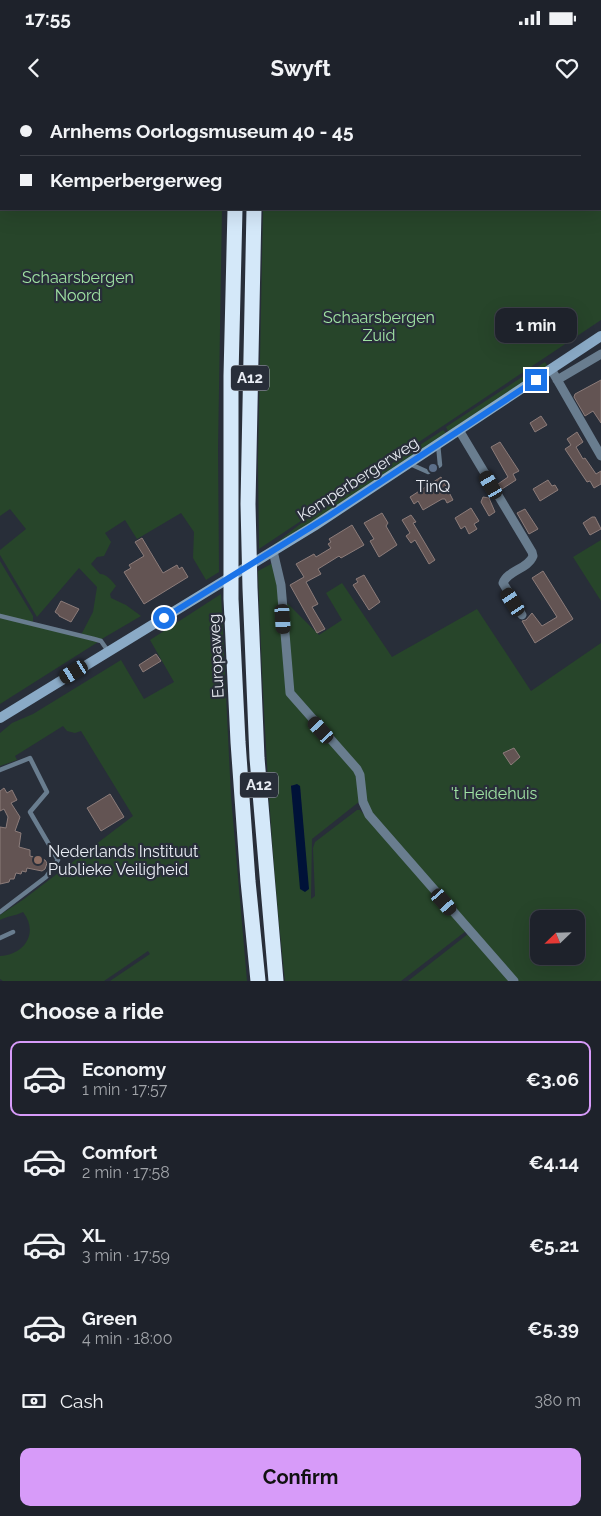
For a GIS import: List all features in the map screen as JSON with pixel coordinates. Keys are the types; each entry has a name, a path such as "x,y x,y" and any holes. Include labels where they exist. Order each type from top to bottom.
{"highway":[{"name":"A12","path":"226,210 224,295 231,376"},
{"name":"Europaweg","path":"236,210 231,376 231,599 239,762 258,981"},
{"name":"A12","path":"254,210 250,588 256,758 276,981"}],"main road":[{"name":"Kemperbergerweg","path":"0,718 273,551 409,464 601,336"}],"street":[{"path":"557,380 601,354"},
{"path":"551,369 601,456"},
{"path":"459,430 532,552 532,559 507,577 503,583 522,615"},
{"path":"273,551 281,585 290,692 357,769 360,775 362,802 369,815 514,981"}],"lane":[{"path":"409,464 428,472 440,465 438,444"},
{"path":"0,616 94,639 101,642 108,652"},
{"path":"0,770 30,758 47,792 30,812 58,860 46,877 0,912"},
{"path":"0,938 12,932"}],"green space":[{"name":"Schaarsbergen Noord","path":"0,210 222,210 218,448 219,572 206,580 193,558 194,532 181,513 137,539 125,520 105,533 111,542 104,556 97,557 91,564 100,574 107,576 116,586 110,594 111,598 126,605 141,616 100,640 81,635 93,612 97,587 79,568 37,617 0,555 0,550 26,529 10,509 0,516"},
{"name":"Schaarsbergen Zuid","path":"263,210 601,210 601,320 259,549 258,460"},
{"path":"545,362 548,367 449,433 446,427"},
{"path":"443,430 447,434 346,501 272,546 308,518"},
{"path":"601,540 601,601 573,557"},
{"path":"0,561 33,616 33,622 0,615"},
{"path":"273,563 276,573 287,687 355,770 360,801 312,839 311,899 315,896 313,848 315,842 357,810 360,810 466,931 401,981 285,981 275,879 268,776 258,571","holes":["291,785 300,786 308,891 295,824"]},
{"name":"'t Heidehuis","path":"342,583 392,657 477,609 531,691 601,643 601,981 516,981 371,814 365,801 362,774 292,691 286,602 319,635 342,620 326,593"},
{"path":"221,594 231,797 247,981 110,981 150,954 148,951 104,981 3,981 0,979 0,956 9,955 22,947 27,941 30,927 23,912 0,920 0,915 133,816 81,731 75,733 67,731 63,726 15,756 17,760 0,766 0,733 12,723 33,714 121,660 144,699 174,682 150,640"},
{"path":"0,618 10,620 98,642 0,704"},
{"path":"468,934 511,981 408,981"}],"water":[{"path":"297,784 300,786 309,889 305,892 300,889 291,786"}],"building":[{"path":"601,380 601,423 593,411 585,416 574,397 575,394"},
{"path":"541,416 547,425 535,432 530,423"},
{"path":"577,432 583,442 576,447 583,459 585,458 596,474 601,471 601,484 594,488 590,481 587,482 565,449 571,445 567,439"},
{"path":"500,442 519,471 513,474 516,480 502,489 498,484 508,477 491,447"},
{"path":"441,477 453,500 447,503 445,499 442,499 423,510 418,501 414,504 410,497"},
{"path":"548,480 558,490 540,501 533,489"},
{"path":"483,497 489,498 495,512 489,516 481,502"},
{"path":"471,508 479,521 474,524 477,529 469,534 465,526 461,529 455,518"},
{"path":"525,509 538,529 529,534 517,513"},
{"path":"382,513 388,523 386,526 397,545 379,557 370,541 374,539 364,523"},
{"path":"411,515 416,522 413,523 435,560 429,564 415,540 411,543 406,536 410,533 402,520"},
{"path":"595,517 601,529 590,535 583,523"},
{"path":"352,525 364,545 341,558 339,556 318,569 321,574 306,582 318,604 312,607 325,629 317,633 290,585 304,577 296,564 314,554 316,557 331,548 328,544 331,542 329,539"},
{"path":"142,538 163,573 177,565 179,569 182,567 188,577 144,604 124,572 131,568 129,565 144,556 135,542"},
{"path":"543,571 573,619 535,643 522,621 526,620 532,613 542,626 557,617 532,578"},
{"path":"364,575 380,602 369,610 353,585 358,582 356,579"},
{"path":"61,601 79,609 71,622 55,612"},
{"path":"156,654 161,661 143,672 139,665"},
{"path":"514,748 520,757 511,765 503,753"},
{"path":"4,788 7,793 12,790 17,800 11,803 20,817 15,831 21,833 19,847 30,850 30,856 45,860 47,863 42,871 27,868 26,872 16,873 14,879 0,884 0,827 6,828 8,817 4,809 0,811 0,791"},
{"path":"110,794 124,817 101,831 87,808"}],"place":[{"name":"TinQ","path":"433,468"},
{"name":"Nederlands Instituut Publieke Veiligheid","path":"38,860"}],"route":[{"path":"164,618 329,516 536,380"}]}
